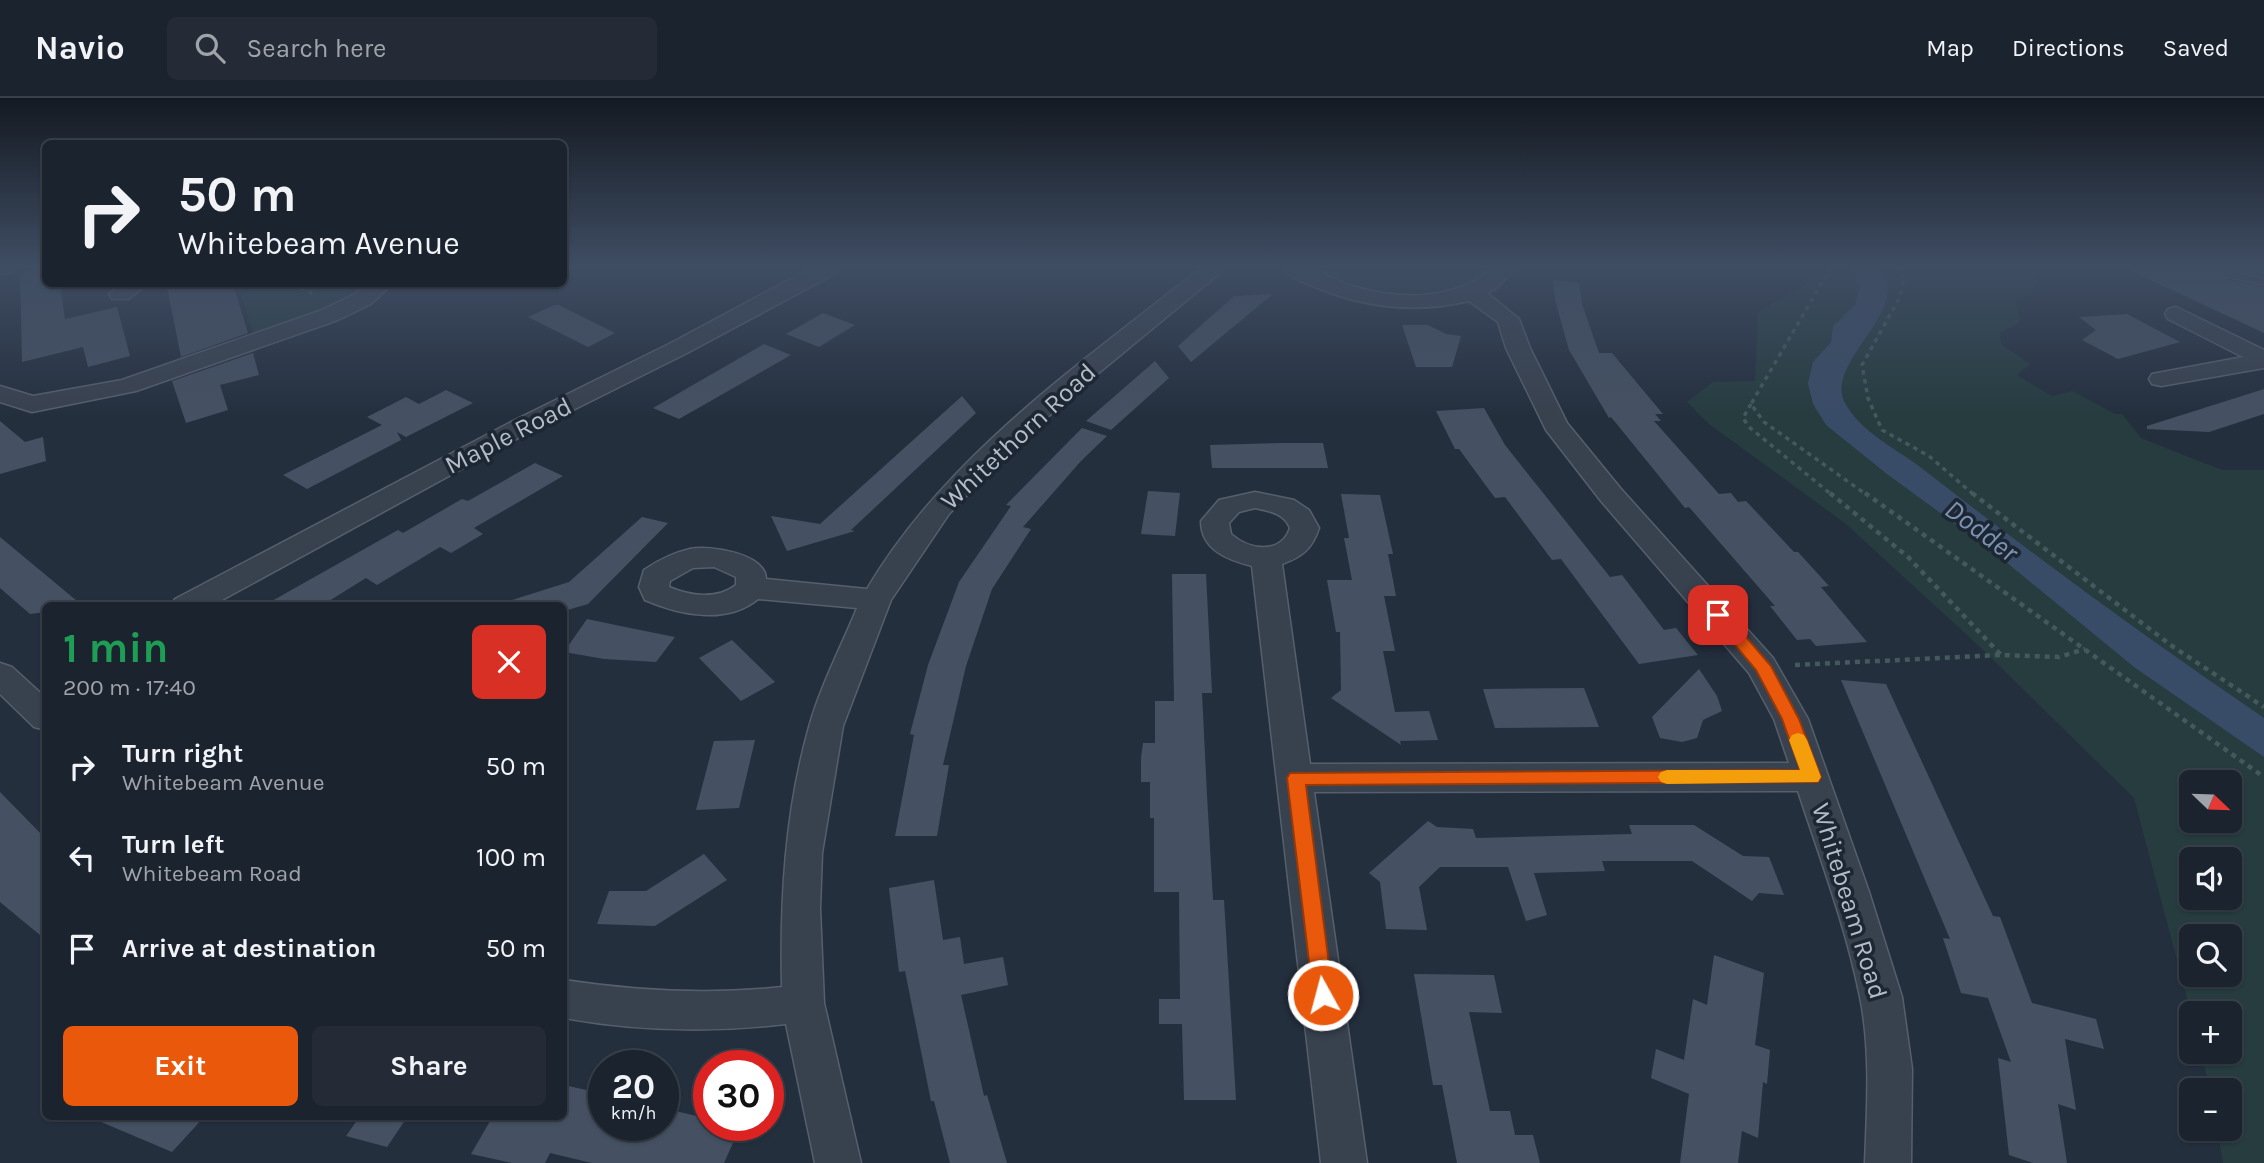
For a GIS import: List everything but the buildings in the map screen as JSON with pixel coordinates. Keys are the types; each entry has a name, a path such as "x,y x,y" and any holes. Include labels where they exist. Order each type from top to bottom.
{"street":[{"path":"0,394 32,404 123,398 326,317"},
{"name":"Maple Road","path":"193,602 511,432 737,317"},
{"name":"Whitethorn Road","path":"838,1163 803,1003 800,908 803,845 826,726 876,600 891,573 939,508 982,463 1058,394 1154,317"},
{"name":"Whitebeam Road","path":"1505,317 1558,429 1611,495 1762,666 1791,719 1812,777 1881,997 1890,1069 1888,1163"},
{"path":"2181,317 2264,360"},
{"path":"2161,379 2264,360"},
{"path":"1266,557 1344,1163"},
{"path":"751,588 876,600"},
{"path":"1296,778 1812,777"},
{"path":"567,999 630,1008 687,1010 758,1008 803,1003"}],"path":[{"path":"1802,317 1743,418 1749,427 1908,557 2001,655"},
{"path":"1889,317 1862,365 1868,398 1882,430 1929,456 1954,480 2172,646 2264,707"},
{"path":"1751,404 1764,422 2264,777"},
{"path":"1762,666 2001,655 2059,657 2085,649"}],"green space":[{"path":"248,317 312,317 253,333"},
{"path":"1758,317 2019,317 2020,322 2000,333 2001,344 2030,364 2017,375 2052,396 2072,391 2115,414 2122,414 2141,438 2201,462 2223,470 2264,470 2264,1163 2223,1163 2219,1141 2242,1141 2242,1078 2207,1078 2204,1064 2242,1064 2242,1001 2188,1001 2184,987 2242,987 2242,924 2179,924 2179,968 2134,798 1980,647 1846,524 1709,424 1687,402 1713,382 1755,381"}],"water":[{"name":"Dodder","path":"1843,317 1880,317 1847,368 1842,385 1844,401 1869,431 2264,718 2264,757 2134,667 1995,553 1887,474 1826,425 1813,404 1808,383 1813,362 1831,342 1833,326"}],"slow traffic":[{"path":"1667,777 1812,777 1798,740"}],"route":[{"path":"1323,995 1296,778 1812,777 1791,719 1762,666 1718,615"}]}
